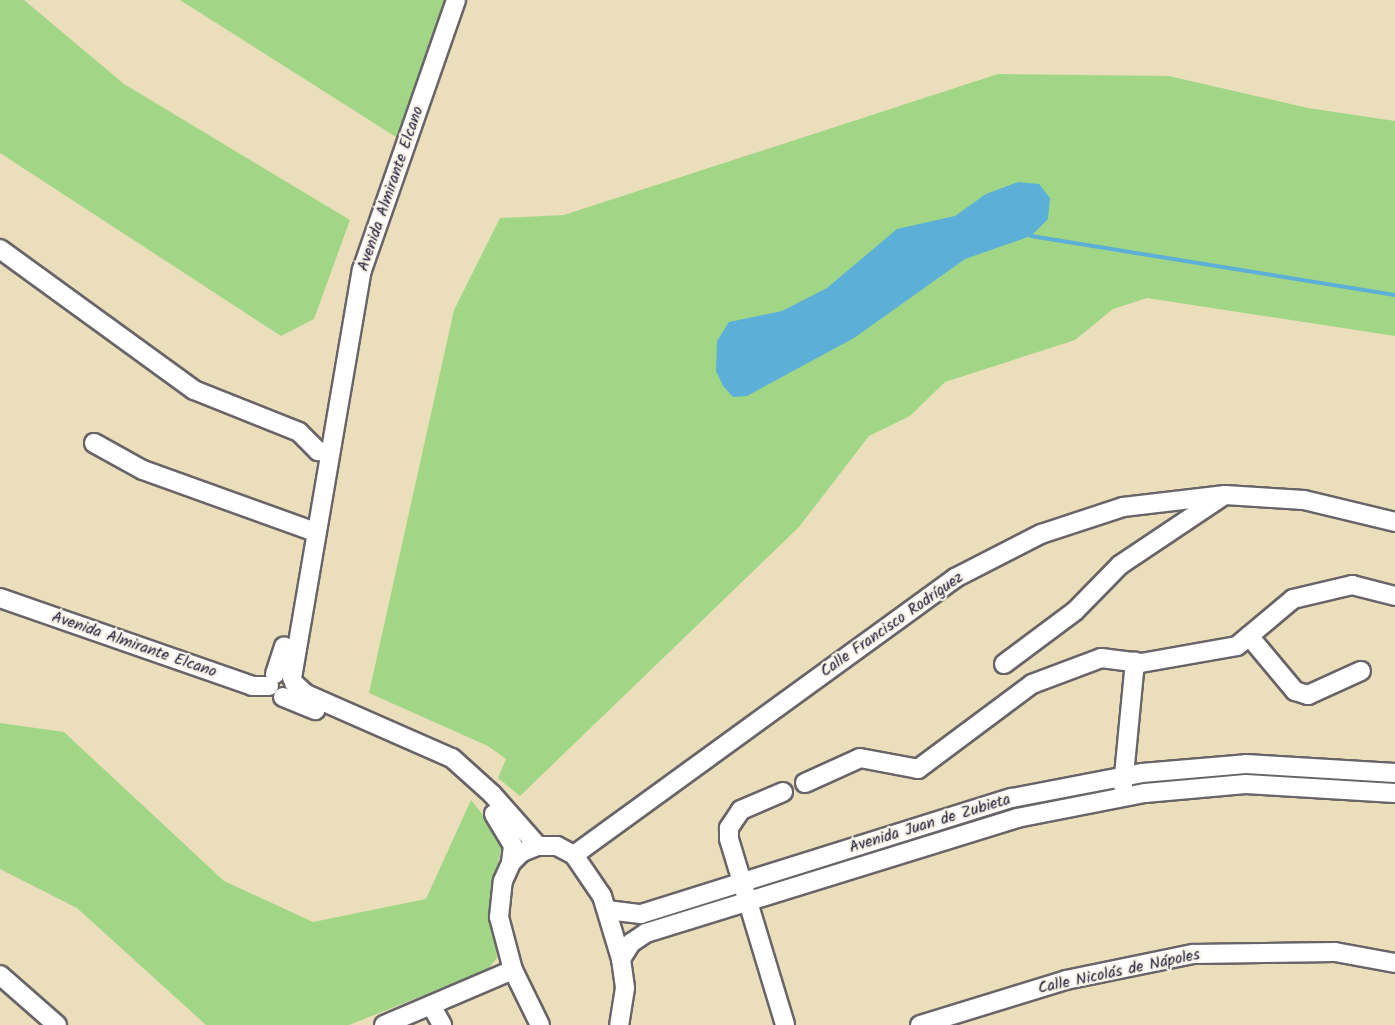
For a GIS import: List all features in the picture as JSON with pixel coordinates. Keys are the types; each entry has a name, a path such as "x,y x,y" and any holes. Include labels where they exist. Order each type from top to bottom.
{"street":[{"name":"Avenida Almirante Elcano","path":"283,684 323,452 351,267 445,0"},
{"name":"Avenida Almirante Elcano","path":"323,452 362,270 456,0"},
{"path":"0,249 194,390 299,432 323,452"},
{"path":"94,443 143,470 310,531"},
{"path":"1004,664 1075,611 1120,565 1225,495"},
{"name":"Calle Francisco Rodríguez","path":"574,855 955,578 1041,534 1123,507 1178,498 1225,495 1304,500 1395,522"},
{"path":"1178,498 1180,524"},
{"path":"805,783 860,758 918,769 1032,684 1101,658 1135,662 1238,646 1293,599 1352,585 1395,596"},
{"name":"Avenida Almirante Elcano","path":"0,598 252,686 283,684 452,758 492,794 538,846"},
{"path":"1249,636 1295,691 1308,695 1361,670"},
{"path":"1124,797 1121,777 1135,662"},
{"name":"Avenida Almirante Elcano","path":"283,684 446,767 484,801 506,829 513,846 511,863"},
{"name":"Avenida Juan de Zubieta","path":"607,910 641,914 1012,798 1121,777 1246,764 1395,773"},
{"path":"1322,787 1323,767"},
{"name":"Avenida Juan de Zubieta","path":"621,959 631,944 646,933 1017,818 1124,797 1246,784 1395,793"},
{"path":"783,792 741,810 734,817 729,839 785,1025"},
{"path":"540,1025 513,970 500,917 501,889 511,863 522,852 538,846 557,846 574,855 607,910 621,959 626,988 619,1025"},
{"name":"Calle Nicolás de Nápoles","path":"920,1025 1066,980 1193,954 1335,952 1395,963"},
{"path":"384,1025 513,970"},
{"path":"0,975 57,1025"},
{"path":"431,1005 442,1025"}],"green space":[{"path":"0,0 24,0 124,84 350,220 314,319 281,336 0,153"},
{"path":"180,0 445,0 396,137"},
{"path":"998,74 1169,76 1308,108 1395,121 1395,336 1147,298 1113,309 1075,340 945,382 910,416 869,436 799,527 520,796 498,778 506,759 488,746 369,693 454,310 500,218 564,215"},
{"path":"0,723 64,732 224,881 313,922 426,899 471,800 503,840 491,897 497,958 487,970 349,1025 206,1025 77,908 0,869"}],"water":[{"path":"1018,182 1039,184 1050,198 1048,219 1031,236 965,259 854,338 747,396 733,397 723,386 716,371 717,341 729,322 782,311 827,288 897,229 955,216 986,194"}],"waterway":[{"path":"1031,236 1395,295"}]}
